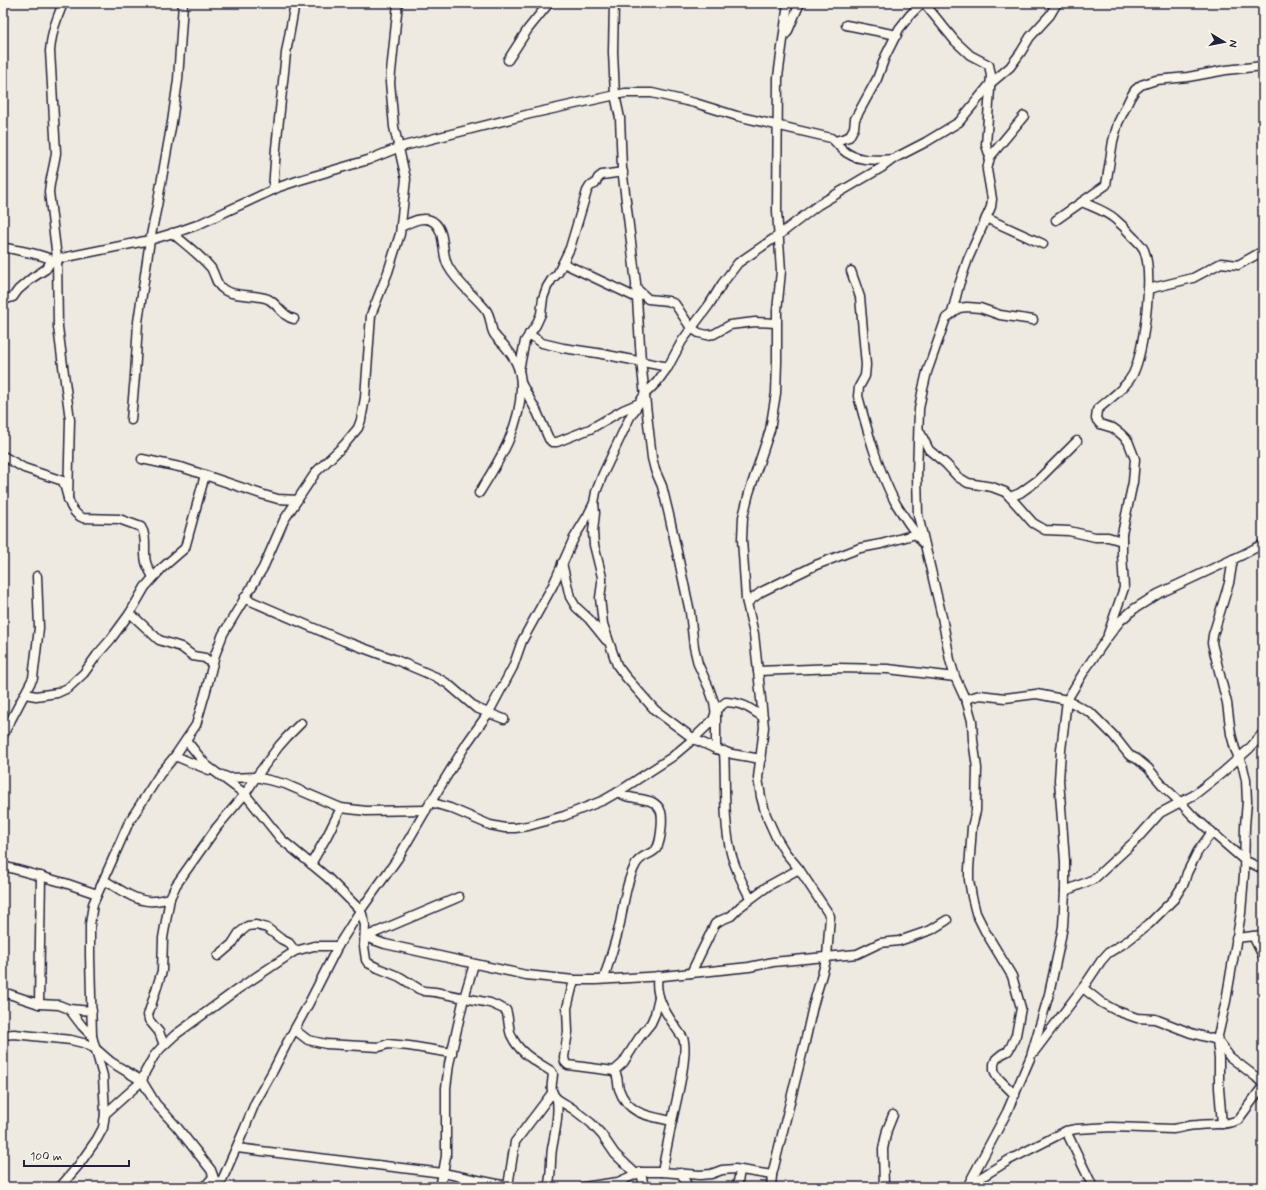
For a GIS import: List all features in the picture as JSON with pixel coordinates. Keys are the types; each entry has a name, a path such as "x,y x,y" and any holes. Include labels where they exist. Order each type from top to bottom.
{"street":[{"path":"62,3 53,31 50,51 56,153 48,192 58,327 70,420 68,499"},
{"path":"132,420 138,322 150,240 177,87 183,3"},
{"path":"273,190 286,54 295,3"},
{"path":"60,1187 98,1139 103,1128 105,1114 103,1076 92,1036 90,924 93,904 129,822 160,774 175,756 196,725 212,664 223,634 263,568 284,520 316,472 353,435 361,420 365,398 371,315 388,272 401,227 406,179 392,115 390,82 398,3"},
{"path":"508,60 528,29 549,3"},
{"path":"614,3 613,52 615,95 620,118 623,172 636,288 641,361 652,458 662,486 670,519 690,612 694,647 698,664 714,702 716,715 716,749"},
{"path":"770,1187 813,1006 827,958 830,916 786,852 766,815 761,797 758,778 764,727 754,634 747,603 742,539 743,517 771,424 776,393 776,322 781,271 777,211 779,126 778,77 788,3"},
{"path":"782,47 800,3"},
{"path":"835,141 849,137 852,132 855,119 877,79 899,29 910,15 923,3 955,42 970,55 989,65 991,83 986,144 990,157"},
{"path":"760,759 716,749 694,739 655,710 625,676 618,665 603,624 600,598 602,577 594,545 594,503 596,492 603,474 637,404 657,382 668,367 691,328 709,305 734,267 818,205 881,168 893,159 926,142 959,122 991,83 1010,67 1030,37 1050,15 1057,3"},
{"path":"846,25 897,35"},
{"path":"1056,220 1106,185 1113,141 1118,123 1134,90 1141,85 1156,80 1263,66"},
{"path":"3,247 54,259 150,240 197,225 273,190 300,180 368,160 400,147 530,114 625,93 652,93 695,103 737,116 831,138 849,155 862,159 893,159"},
{"path":"952,313 959,285 968,259 991,207 992,199 987,170 990,157 1024,116"},
{"path":"519,371 525,341 536,325 541,314 543,298 547,287 558,273 563,263 573,237 587,191 590,186 595,184 598,178 602,175 623,172"},
{"path":"1082,202 1114,218 1139,243 1144,250 1148,269 1148,289 1142,344 1133,375 1115,396 1097,410 1096,414 1096,419 1100,424 1112,428 1128,441 1135,459 1133,482 1122,534 1124,588 1107,638"},
{"path":"401,227 425,218 434,223 440,232 447,265 468,293 486,310 493,334 516,360 521,387 517,420 500,459 479,493"},
{"path":"986,218 1043,244"},
{"path":"172,234 204,261 211,269 218,283 223,289 230,292 268,299 279,307 289,318 294,319"},
{"path":"1148,289 1193,278 1221,263 1238,265 1263,251"},
{"path":"3,300 13,297 18,290 32,278 46,269 54,259"},
{"path":"563,263 637,298"},
{"path":"851,271 860,297 866,365 864,376 858,387 858,396 873,451 887,485 897,505 925,546"},
{"path":"636,288 648,299 668,301 675,304 691,328 699,333 707,335 714,334 730,325 755,322 776,322"},
{"path":"1015,1095 997,1077 994,1070 994,1064 996,1059 1008,1051 1011,1046 1016,1035 1021,1008 1012,976 985,931 976,913 972,897 969,880 972,827 976,805 977,768 972,721 966,699 955,678 950,660 942,617 918,515 917,486 920,409 927,372 946,318 959,308 967,307 980,308 1000,315 1033,320"},
{"path":"530,334 542,342 557,347 668,367"},
{"path":"520,380 537,412 549,440 552,442 557,442 590,429 623,410 637,404"},
{"path":"919,429 929,450 946,464 958,477 968,483 999,489 1010,497 1033,523 1045,530 1069,531 1086,536 1108,537 1122,541"},
{"path":"1010,497 1020,493 1038,480 1077,441"},
{"path":"3,456 24,468 63,481 73,510 79,516 83,518 119,519 141,526 145,538 146,563 153,577"},
{"path":"142,459 184,468 278,499 297,500"},
{"path":"25,694 43,696 57,693 68,688 84,673 130,613 145,587 153,577 185,548 205,475"},
{"path":"218,1187 237,1148 255,1103 321,981 338,946 360,911 398,858 430,802 489,712 513,667 522,641 553,585 574,538 594,503"},
{"path":"747,603 761,592 837,556 860,548 881,544 916,534"},
{"path":"968,1186 1007,1112 1032,1056 1049,994 1059,948 1063,926 1065,891 1065,861 1060,780 1061,750 1067,700 1107,638 1120,622 1134,609 1158,594 1263,544"},
{"path":"1222,1124 1218,1088 1219,1059 1217,1040 1226,1001 1241,913 1244,826 1247,800 1246,780 1231,734 1227,703 1212,643 1213,635 1229,583 1233,559"},
{"path":"562,563 570,597 576,607 589,619 611,646"},
{"path":"3,735 33,678 38,628 37,576"},
{"path":"244,598 344,641 396,660 436,677 448,684 476,708 504,719"},
{"path":"130,613 159,640 181,647 193,656 205,658 212,664"},
{"path":"758,671 837,668 888,669 955,678"},
{"path":"966,699 980,695 1005,698 1036,694 1067,700 1091,713 1114,736 1129,755 1137,759 1148,768 1164,787 1192,815 1244,860 1263,869"},
{"path":"430,802 450,808 490,825 505,828 528,826 564,816 604,800 618,792 672,757 694,739 713,720 718,709 726,702 738,702 763,717"},
{"path":"164,1045 159,1032 149,1020 148,1015 162,971 163,938 170,898 176,886 217,826 245,794 256,777 287,737 301,724"},
{"path":"1065,891 1094,879 1135,841 1160,813 1194,794 1239,758 1249,749 1263,732"},
{"path":"186,740 206,765 245,794 281,839 328,878 360,911 365,926 364,946 366,960 368,963 400,977 419,989 490,1004 506,1010 511,1035 518,1046 528,1057 551,1071 553,1074 551,1089 555,1096 558,1114 552,1150 552,1173 548,1187"},
{"path":"724,751 724,787 728,841 740,878 750,898"},
{"path":"175,756 229,778 256,777 285,784 341,808 366,811 426,810"},
{"path":"604,979 616,939 627,887 631,876 641,857 648,855 659,846 662,820 661,812 656,804 640,798 629,797 618,792"},
{"path":"311,864 341,808"},
{"path":"1032,1056 1101,960 1108,953 1143,929 1174,899 1184,884 1187,872 1198,851 1212,832"},
{"path":"3,866 41,876 97,894"},
{"path":"691,973 714,924 731,916 750,898 768,886 799,869"},
{"path":"39,1004 41,876"},
{"path":"104,880 128,894 144,901 154,902 170,898"},
{"path":"365,937 459,897"},
{"path":"154,902 168,911"},
{"path":"365,937 385,944 474,964 532,975 574,980 691,973 750,967 773,962 857,954 880,943 899,941 931,930 947,920"},
{"path":"218,956 232,944 239,933 248,926 256,925 266,928 280,939 290,943 295,951"},
{"path":"1236,938 1263,935"},
{"path":"1253,936 1263,956"},
{"path":"105,1114 142,1081 154,1056 164,1045 175,1035 238,989 295,951 314,946 338,946"},
{"path":"440,1187 446,1156 446,1088 464,998 474,964"},
{"path":"658,976 657,984 659,996 685,1042 681,1078 662,1172"},
{"path":"574,980 567,1008 568,1032 564,1057 565,1062 568,1065 614,1071 617,1074 620,1090 624,1099 631,1108 640,1114 672,1121"},
{"path":"968,1186 1009,1160 1066,1131 1112,1127 1173,1129 1195,1125 1232,1123 1238,1120 1263,1085 1256,1077 1230,1057 1217,1040 1192,1033 1155,1019 1137,1018 1117,1011 1102,1003 1082,988"},
{"path":"3,992 39,1004 59,1006 69,1010 92,1011"},
{"path":"614,1071 622,1063 638,1038 651,1023 655,1014 659,996"},
{"path":"69,1010 92,1036"},
{"path":"295,1030 308,1040 326,1044 379,1047 388,1044 452,1053"},
{"path":"3,1035 14,1034 71,1040 83,1043 96,1049 111,1062 142,1081 156,1104 187,1139 211,1170 218,1187"},
{"path":"555,1096 591,1123 615,1154 638,1173 644,1187"},
{"path":"237,1148 443,1173 510,1187 516,1142 555,1096"},
{"path":"884,1187 882,1149 893,1115"},
{"path":"1066,1131 1093,1187"},
{"path":"582,1187 618,1182 638,1173 662,1172 700,1175 711,1174 722,1170 735,1169 772,1175"},
{"path":"737,1187 740,1171"},
{"path":"681,1173 688,1187"},
{"path":"202,1187 213,1177"}]}
